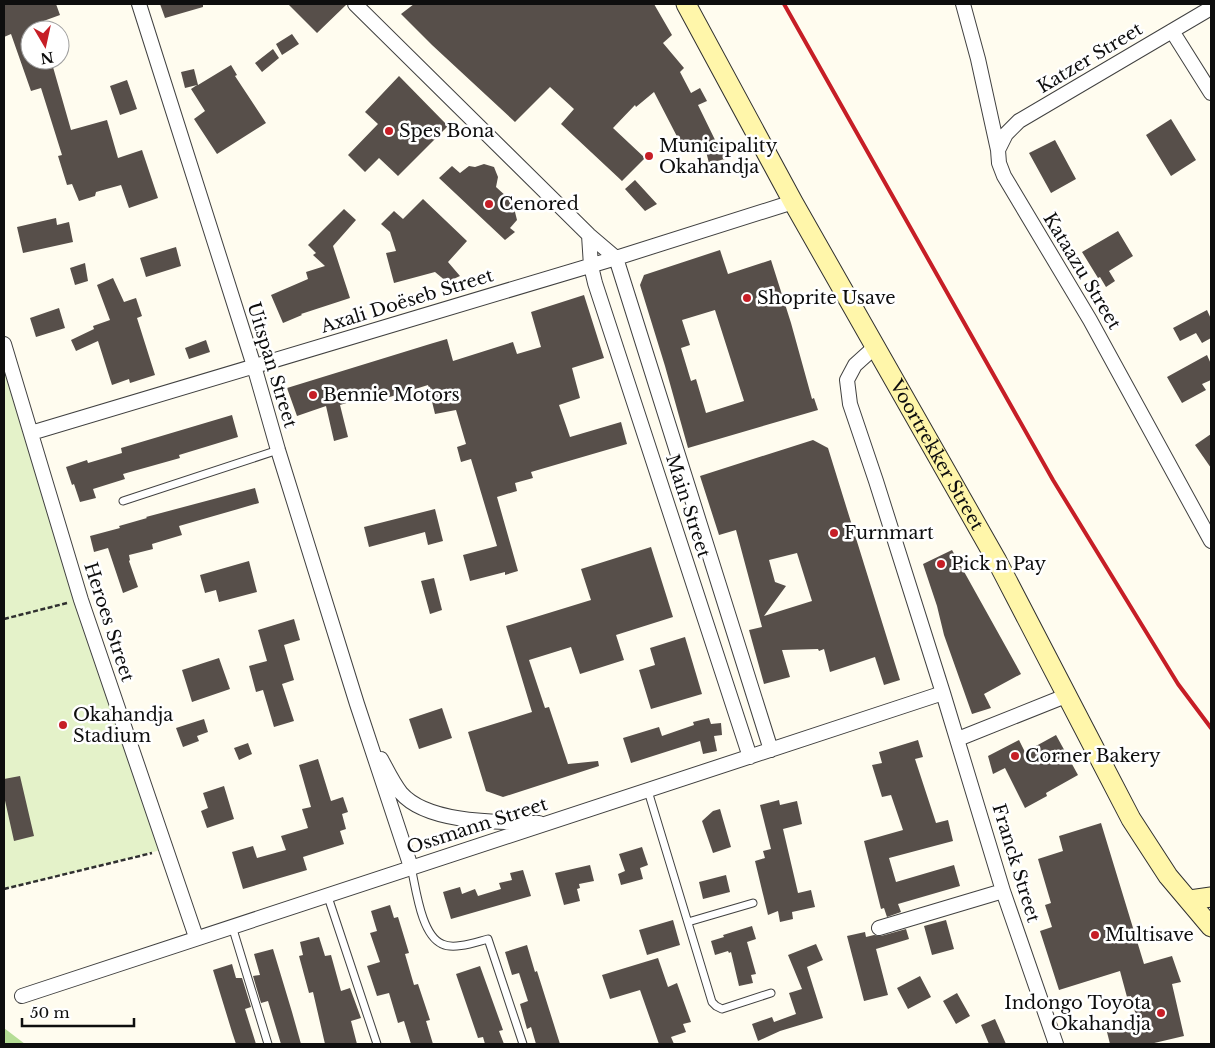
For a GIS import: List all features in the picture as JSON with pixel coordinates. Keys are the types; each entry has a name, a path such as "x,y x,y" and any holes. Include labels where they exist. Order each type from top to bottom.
{"main road":[{"name":"Voortrekker Street","path":"686,4 793,202 997,561 1143,840 1168,876 1211,926"},
{"path":"1190,900 1211,897"}],"street":[{"name":"Uitspan Street","path":"140,4 410,867"},
{"path":"355,4 589,235 616,258"},
{"name":"Kataazu Street","path":"963,4 978,59 998,150 999,163 1004,176 1090,320 1211,542"},
{"name":"Katzer Street","path":"998,150 1006,134 1019,122 1211,8"},
{"path":"1172,31 1211,93"},
{"name":"Axali Doëseb Street","path":"31,434 591,266 793,202"},
{"name":"Main Street","path":"589,235 591,266 598,292 750,757"},
{"name":"Main Street","path":"616,258 771,750"},
{"name":"Heroes Street","path":"4,344 81,600 196,937"},
{"name":"Franck Street","path":"876,346 855,365 847,380 850,404 958,739 1004,891 1056,1044"},
{"name":"Ossmann Street","path":"22,996 327,894 648,792 943,692"},
{"path":"958,739 1068,695"},
{"name":"Uitspan Street","path":"368,737 401,792 414,804 434,813 482,821 549,823"},
{"path":"879,928 1004,891"}],"lane":[{"path":"123,501 278,450"},
{"path":"648,792 712,1002 722,1009 771,993"},
{"path":"410,867 423,917 431,935 443,945 462,946 488,939 522,1044"},
{"path":"327,894 377,1044"},
{"path":"688,922 753,903"},
{"path":"232,925 268,1044"}],"path":[{"path":"4,618 81,600"},
{"path":"4,889 166,850"}],"green space":[{"name":"Okahandja Stadium","path":"4,344 165,849 4,889"},
{"path":"4,1028 25,1044 4,1044"}],"building":[{"path":"4,4 56,4 60,15 46,20 20,20 20,60 11,34 4,37"},
{"path":"160,4 203,4 203,7 165,18"},
{"path":"288,4 346,4 346,5 317,33"},
{"path":"414,4 654,4 672,35 663,43 684,68 680,72 691,93 700,88 707,101 698,105 718,146 722,145 725,159 709,163 703,140 684,150 654,92 636,107 635,105 613,128 645,158 622,181 561,124 574,109 550,87 515,122 401,14"},
{"path":"292,34 299,44 282,55 276,44"},
{"path":"273,49 279,58 262,72 255,63"},
{"path":"231,65 237,75 235,76 266,123 217,154 194,119 205,111 191,89 197,85 185,88 181,72 194,69 198,85"},
{"path":"24,70 54,70 71,130 107,120 118,158 142,150 158,198 129,208 121,185 96,192 95,196 79,201 72,184 67,185 58,156 62,155 41,88 31,91"},
{"path":"399,76 448,126 398,176 379,158 365,172 348,155 378,124 365,112"},
{"path":"127,80 137,109 120,115 110,86"},
{"path":"1171,119 1196,160 1171,176 1146,135"},
{"path":"1055,140 1076,179 1051,193 1029,153"},
{"name":"Cenored","path":"484,164 494,167 498,177 496,187 507,197 515,212 517,220 510,228 515,232 505,240 439,178 452,166 460,173 469,166 475,167"},
{"path":"635,180 657,204 645,211 625,189"},
{"path":"423,199 467,241 448,262 460,276 447,282 435,272 394,283 386,253 396,251 390,232 381,224 394,211 403,219"},
{"path":"344,209 356,220 333,246 350,298 301,314 283,323 271,295 308,279 306,272 325,266 313,255 316,253 308,245"},
{"path":"56,218 57,225 69,222 73,242 23,253 17,227"},
{"path":"1118,231 1133,256 1109,271 1115,281 1106,287 1100,277 1098,278 1082,252"},
{"path":"176,247 181,266 146,277 140,258"},
{"path":"720,250 728,274 771,260 812,399 814,398 818,410 688,448 640,285 644,275","holes":["715,310 744,401 706,413 696,379 691,381 681,348 690,345 682,320"]},
{"path":"85,263 88,281 75,285 70,268"},
{"path":"113,278 124,302 136,298 142,316 137,318 155,375 130,383 129,379 112,385 98,341 76,351 71,340 94,329 93,326 110,320 97,285"},
{"path":"584,295 604,358 572,368 580,398 559,405 570,437 621,422 627,444 531,472 533,478 515,483 517,491 497,497 518,571 505,575 505,572 470,581 463,555 497,546 471,459 461,462 457,447 466,444 456,410 435,414 428,385 380,400 378,393 340,405 348,437 334,441 326,406 297,416 287,388 447,339 453,361 513,342 517,354 541,347 531,312"},
{"path":"59,308 65,328 36,337 30,318"},
{"path":"1207,310 1211,319 1211,338 1202,343 1196,333 1180,341 1173,328"},
{"path":"206,340 210,352 189,359 185,348"},
{"path":"1207,355 1211,364 1211,380 1202,384 1206,390 1182,403 1167,377"},
{"path":"232,415 238,437 179,455 180,458 123,474 125,479 93,489 96,498 80,502 66,467 87,460 88,463 122,453 121,448"},
{"path":"1211,434 1211,468 1195,445"},
{"path":"813,440 828,448 900,680 884,685 875,657 830,672 824,649 819,651 818,649 782,650 790,677 764,684 749,630 762,627 736,530 719,535 700,476","holes":["797,553 812,601 764,616 786,586 775,582 769,560"]},
{"path":"255,488 259,503 179,526 182,535 152,544 153,549 129,555 129,561 138,587 123,593 108,548 94,552 90,536 120,528 119,526 146,517"},
{"path":"435,509 443,541 428,545 425,532 369,547 364,527"},
{"path":"651,547 673,617 616,635 624,660 580,674 571,647 529,660 545,708 549,707 568,764 598,761 599,766 503,797 486,791 468,732 532,712 506,626 591,600 581,569"},
{"path":"952,550 1021,674 984,694 991,708 972,714 944,635 937,606 923,564"},
{"path":"249,561 257,592 219,602 216,590 205,593 200,575"},
{"path":"434,578 442,610 430,614 421,581"},
{"path":"294,619 300,640 284,645 294,680 282,684 294,721 274,727 263,690 256,692 249,666 267,661 258,630"},
{"path":"685,637 702,694 651,709 639,670 655,665 650,648"},
{"path":"219,658 230,689 192,702 182,670"},
{"path":"442,708 452,738 419,749 409,719"},
{"path":"709,718 711,724 721,723 722,735 714,736 717,751 703,754 700,741 631,763 623,738 659,727 662,736 694,725 693,722"},
{"path":"204,719 208,732 197,736 199,741 183,747 176,728"},
{"path":"1056,735 1078,775 1046,793 1047,796 1025,808 1005,768 993,774 988,756 1019,740 1025,752"},
{"path":"918,740 923,757 915,759 936,823 948,820 953,841 889,858 896,882 954,865 960,886 898,904 901,912 887,917 884,908 881,909 864,841 903,830 891,795 882,797 872,765 882,763 879,752"},
{"path":"248,743 252,754 239,760 234,748"},
{"path":"318,759 331,801 343,797 348,812 342,814 346,829 340,831 344,844 303,857 307,870 243,889 232,852 253,846 257,858 286,850 281,836 308,828 302,809 311,807 299,765"},
{"path":"20,776 34,836 14,841 4,796 4,779"},
{"path":"224,786 234,819 207,828 201,811 208,808 203,793"},
{"path":"779,800 780,805 797,801 802,824 783,829 798,893 811,890 815,907 792,912 793,919 780,922 778,911 768,915 755,861 765,858 763,851 771,849 760,805"},
{"path":"720,809 731,847 713,853 702,821 713,811"},
{"path":"1101,823 1144,964 1172,956 1181,982 1172,984 1184,1036 1150,1044 1110,1044 1106,1028 1137,1020 1131,996 1127,997 1120,971 1059,990 1040,931 1052,927 1045,905 1051,903 1038,859 1063,851 1059,836"},
{"path":"642,847 648,865 640,868 643,879 621,885 618,874 625,871 619,854"},
{"path":"590,865 594,881 579,884 580,888 577,889 580,901 564,905 555,873"},
{"path":"523,870 531,896 451,919 443,892 460,887 462,894 475,889 478,896 501,889 499,883 512,880 510,873"},
{"path":"726,875 730,892 703,899 699,882"},
{"path":"390,905 394,918 398,917 409,953 405,954 414,985 418,984 430,1020 426,1021 433,1044 411,1044 404,1021 398,1023 389,993 377,996 367,966 380,962 370,933 377,931 371,911"},
{"path":"673,920 680,945 647,955 639,930"},
{"path":"946,920 954,949 932,955 924,926"},
{"path":"752,926 756,939 747,942 756,974 751,975 753,983 739,986 731,952 729,953 728,951 715,955 711,941 724,937 723,935"},
{"path":"906,929 909,939 876,949 888,995 864,1001 847,936 865,932 866,937 881,936"},
{"path":"319,937 325,956 331,955 341,991 350,988 361,1018 351,1021 357,1044 325,1044 313,992 309,993 299,956 303,955 300,942"},
{"path":"816,944 823,960 807,967 823,1018 780,1031 758,1041 752,1024 772,1017 774,1022 796,1014 789,993 802,989 788,955"},
{"path":"527,945 560,1044 536,1044 531,1027 527,1029 520,1004 528,1001 519,973 512,975 505,952"},
{"path":"273,949 301,1044 281,1044 268,1001 261,1003 253,976 260,975 254,954"},
{"path":"658,958 668,987 677,983 691,1022 683,1024 686,1032 671,1037 674,1044 659,1044 640,990 610,999 602,975"},
{"path":"232,964 236,978 242,978 251,1007 245,1009 256,1044 236,1044 213,970"},
{"path":"480,966 503,1030 499,1031 504,1044 485,1044 483,1037 478,1038 456,974"},
{"path":"920,976 931,997 908,1009 897,988"},
{"path":"957,993 970,1016 956,1024 943,1001"},
{"path":"995,1019 1006,1044 989,1044 981,1025"}],"railway":[{"path":"784,4 1053,480 1178,684 1211,728"}],"place":[{"name":"Spes Bona","path":"389,131"},
{"name":"Municipality Okahandja","path":"649,156"},
{"name":"Cenored","path":"489,204"},
{"name":"Shoprite Usave","path":"747,298"},
{"name":"Bennie Motors","path":"313,395"},
{"name":"Furnmart","path":"834,533"},
{"name":"Pick n Pay","path":"941,564"},
{"name":"Okahandja Stadium","path":"63,725"},
{"name":"Corner Bakery","path":"1015,756"},
{"name":"Multisave","path":"1095,935"},
{"name":"Indongo Toyota Okahandja","path":"1161,1013"}]}
